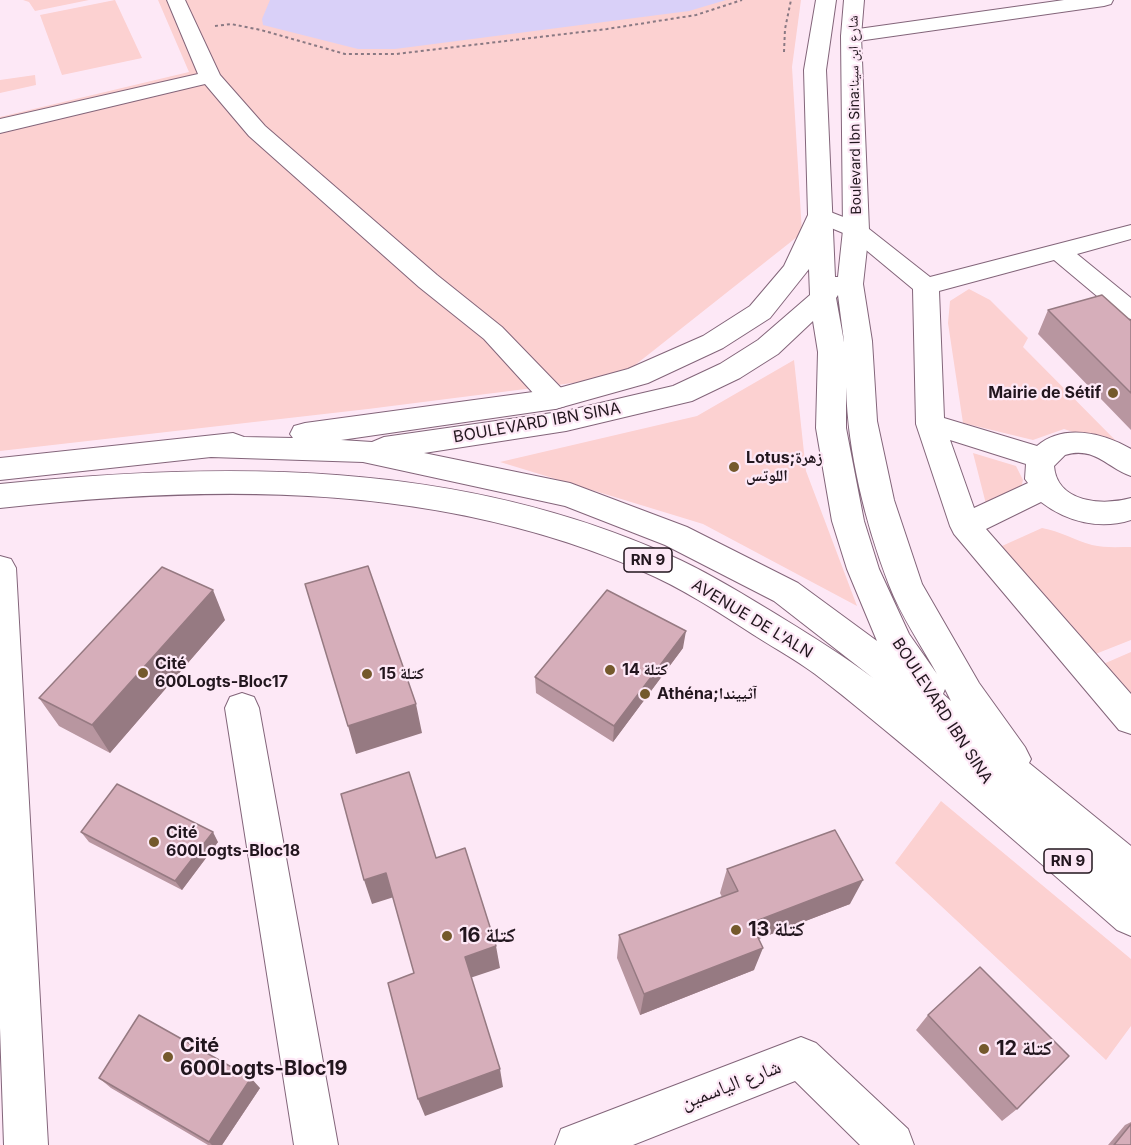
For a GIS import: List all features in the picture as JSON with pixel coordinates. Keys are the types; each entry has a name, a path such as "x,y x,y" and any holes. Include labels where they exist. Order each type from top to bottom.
{"main road":[{"name":"BOULEVARD IBN SINA","path":"826,0 815,70 823,298 831,352 831,428 848,521 863,569 895,642 950,723"},
{"name":"Boulevard Ibn Sina:شارع ابن سينا","path":"854,0 851,36 856,230"},
{"path":"0,469 213,447 555,399 638,376 713,342 760,312 796,269 820,215"},
{"name":"BOULEVARD IBN SINA","path":"223,480 363,451 566,420 632,407 682,393 730,371 768,346 823,298 847,256 856,230"},
{"name":"BOULEVARD IBN SINA","path":"856,230 850,284 858,341 862,421 881,510 906,586 1021,800"},
{"path":"213,447 363,451"},
{"name":"AVENUE DE L'ALN","path":"363,451 570,495 676,536 786,592 854,642 950,723 1131,916"},
{"path":"0,496 65,489 223,480"},
{"name":"AVENUE DE L'ALN","path":"223,480 298,481 354,486 443,500 578,532 656,563 732,604 832,667 1021,800 1131,871"}],"street":[{"path":"176,0 210,77 257,131 428,281 493,333 555,399"},
{"path":"851,36 1104,0"},
{"path":"0,126 210,77"},
{"path":"820,215 856,230 926,286 930,424 965,526 1131,719"},
{"path":"926,286 1131,232"},
{"path":"1058,251 1131,311"},
{"path":"930,424 1042,458"},
{"path":"1131,465 1113,452 1080,443 1064,444 1051,449 1042,458 1039,467 1045,487 1064,503 1089,514 1106,516 1131,509"},
{"path":"965,526 1045,487"},
{"path":"0,568 2,660 26,1145"},
{"path":"242,708 316,1145"},
{"name":"شارع الياسمين","path":"586,1143 801,1058 892,1145"}],"path":[{"path":"191,30 231,24 261,30 345,54 396,54 685,17 740,3 742,0"},
{"path":"784,52 785,29 791,0"}],"shaded area":[{"path":"23,0 89,0 35,11 29,2"},
{"path":"115,0 142,58 62,75 40,15"},
{"path":"158,0 801,0 792,67 802,233 620,377 368,409 0,451 0,117 189,72"},
{"path":"270,0 726,0 689,11 395,49 358,49 263,25 262,19"},
{"path":"35,75 36,85 0,93 0,80"},
{"path":"969,289 990,300 1028,338 1023,347 1124,449 1064,429 1033,440 963,423 948,323 950,301"},
{"path":"794,360 806,471 857,606 703,524 500,462 697,416"},
{"path":"973,453 1016,466 1023,480 1020,491 987,508"},
{"path":"1042,528 1092,545 1131,547 1131,640 1093,655 1002,546"},
{"path":"1131,652 1131,696 1101,665"},
{"path":"941,801 1131,959 1131,1026 1106,1060 895,863"}],"building":[{"path":"1102,295 1131,321 1131,393 1048,310"},
{"name":"كتلة 15","path":"368,566 416,704 348,726 305,584"},
{"path":"162,567 213,590 92,725 39,698"},
{"name":"كتلة 14","path":"607,590 686,631 614,726 535,677"},
{"name":"كتلة 16","path":"409,772 436,858 465,848 496,946 465,957 500,1069 418,1099 388,983 414,973 386,873 364,880 341,794"},
{"name":"Cité 600Logts-Bloc18","path":"117,784 213,832 175,881 81,832"},
{"name":"كتلة 13","path":"835,830 863,880 751,923 763,948 644,994 619,935 738,891 727,869"},
{"name":"كتلة 12","path":"980,967 1069,1056 1017,1109 928,1015"},
{"name":"Cité 600Logts-Bloc19","path":"139,1015 251,1078 209,1142 99,1078"},
{"path":"1131,1124 1131,1145 1114,1145"}],"place":[{"name":"Mairie de Sétif","path":"1113,393"},
{"name":"Lotus;زهرة اللوتس","path":"734,467"},
{"name":"كتلة 14","path":"610,670"},
{"name":"Cité 600Logts-Bloc17","path":"143,673"},
{"name":"كتلة 15","path":"367,674"},
{"name":"Athéna;آثييندا","path":"645,694"},
{"name":"Cité 600Logts-Bloc18","path":"154,842"},
{"name":"كتلة 13","path":"736,930"},
{"name":"كتلة 16","path":"447,936"},
{"name":"كتلة 12","path":"984,1049"},
{"name":"Cité 600Logts-Bloc19","path":"168,1057"}]}
